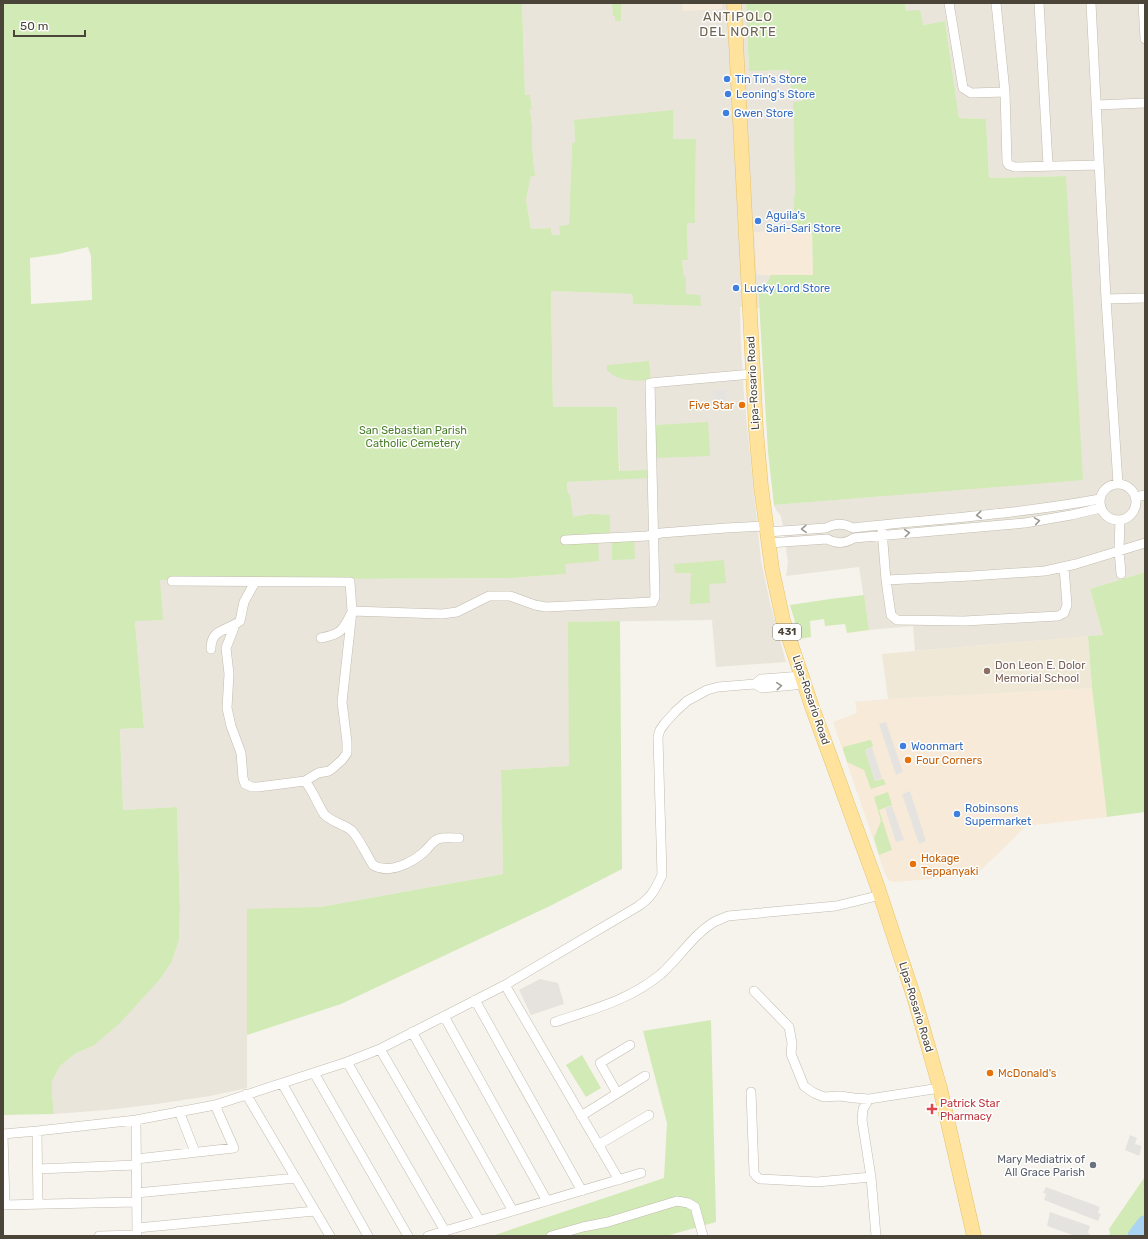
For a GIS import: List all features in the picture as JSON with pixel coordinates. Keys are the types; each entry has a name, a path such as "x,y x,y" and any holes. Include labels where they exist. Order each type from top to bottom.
{"main road":[{"name":"Lipa-Rosario Road","path":"734,3 752,374 758,457 774,582 785,625 803,680 881,895 914,997 940,1088 974,1236"}],"street":[{"path":"949,3 963,88 971,93 1005,92"},
{"path":"996,3 1005,92 1007,162 1009,165 1014,167 1099,165"},
{"path":"1039,3 1048,165"},
{"path":"1091,3 1106,299 1118,484"},
{"path":"1143,3 1145,39"},
{"path":"1097,105 1145,103"},
{"path":"1106,299 1145,298"},
{"path":"352,611 442,614 457,612 489,596 510,596 535,605 546,607 653,602 655,597 650,383 752,374"},
{"path":"1118,484 1131,490 1135,497 1135,507 1133,512 1120,520 1111,519 1101,508 1100,499 1102,494 1109,487 1118,484"},
{"path":"1135,497 1145,495"},
{"path":"767,534 826,528 834,524 841,523 853,528 1024,511 1100,499"},
{"path":"564,540 654,535 726,528 767,534 827,539 842,543 848,542 854,538 1025,523 1101,508"},
{"path":"1120,520 1119,550 1121,574"},
{"path":"881,525 891,615 897,620 968,621 1058,616 1065,611 1067,605 1064,567"},
{"path":"826,528 827,539"},
{"path":"853,528 854,538"},
{"path":"886,580 1037,571 1064,567 1145,543"},
{"path":"172,582 350,582 352,611 342,702 347,753 333,768 314,775 305,781 252,787 245,784 243,781 241,753 231,726 227,708 229,674 226,648 235,625"},
{"path":"211,649 212,638 214,635 240,621 244,602 255,582"},
{"path":"321,638 335,635 340,632 352,611"},
{"path":"296,1178 136,1197 4,1205 3,1134 37,1132 136,1120 215,1105 347,1062 380,1048 505,985 650,898 662,875 657,744 660,730 675,712 687,701 697,695 718,687 755,684 761,679 803,680"},
{"path":"305,781 313,792 324,814 351,830 373,865 376,867 386,869 395,868 421,854 436,840 460,838"},
{"path":"555,1022 610,1004 626,997 661,973 714,922 728,916 836,906 881,895"},
{"path":"505,985 618,1180"},
{"path":"754,991 789,1028 792,1043 791,1054 804,1086 814,1094 824,1097 840,1096 869,1099 940,1088"},
{"path":"475,1000 582,1191"},
{"path":"444,1016 547,1201"},
{"path":"412,1032 513,1211"},
{"path":"617,1093 600,1063 630,1045"},
{"path":"380,1048 480,1221"},
{"path":"347,1062 445,1231"},
{"path":"314,1073 408,1236"},
{"path":"581,1116 645,1076"},
{"path":"282,1083 368,1236"},
{"path":"751,1092 754,1174 757,1177 760,1179 817,1182 871,1177"},
{"path":"246,1094 330,1236"},
{"path":"869,1099 863,1109 862,1120 871,1177 876,1236"},
{"path":"38,1168 136,1162 196,1152 234,1148 215,1105"},
{"path":"179,1111 196,1152"},
{"path":"598,1145 649,1115"},
{"path":"136,1120 137,1233"},
{"path":"37,1132 38,1204"},
{"path":"428,1236 640,1173"},
{"path":"551,1236 608,1222 678,1201 688,1203 695,1208 703,1236"},
{"path":"99,1236 137,1233 315,1211"}],"shaded area":[{"path":"522,3 746,3 749,71 789,70 791,89 801,89 802,102 793,103 795,196 794,231 755,232 757,274 771,275 766,284 758,285 759,308 740,307 744,396 761,560 770,603 786,662 716,667 712,620 569,622 569,766 501,770 503,874 320,907 247,910 247,1088 210,1096 157,1104 54,1114 52,1081 60,1066 76,1053 93,1046 161,978 172,960 179,940 180,909 177,807 123,810 120,729 144,728 135,621 160,580 511,578 565,574 561,520 568,494 567,482 620,479 617,408 553,407 551,291 632,294 633,304 700,306 686,294 686,277 684,277 682,260 688,259 687,223 695,223 696,139 673,139 574,121 575,143 572,143 569,226 559,226 560,235 552,235 551,228 531,229 526,200 531,176 535,176 530,109 532,109 530,96 525,96"},
{"path":"682,3 722,3 722,9 683,11"},
{"path":"905,3 1145,3 1145,572 1090,589 1103,635 915,651 913,626 869,630 859,567 786,576 788,562 781,516 774,505 883,496 1066,176 989,178 986,119 959,118 945,21 923,25 906,11"},
{"path":"776,213 794,213 794,231 777,231"},
{"path":"812,231 813,275 757,275 754,232"},
{"path":"726,389 728,403 714,405 712,391"},
{"name":"Don Leon E. Dolor Memorial School","path":"1088,636 1092,688 888,699 882,654"},
{"path":"1092,688 1107,817 1026,826 976,875 896,882 889,881 885,874 833,722 857,713 855,702"},
{"path":"886,722 903,772 896,775 879,724"},
{"path":"872,747 882,778 875,781 865,750"},
{"path":"910,791 926,841 919,844 902,794"},
{"path":"892,806 904,840 896,842 885,808"},
{"path":"540,979 558,983 564,1004 531,1015 519,990"},
{"path":"1130,1135 1137,1138 1135,1144 1142,1146 1139,1156 1125,1150"},
{"path":"1046,1187 1100,1207 1098,1213 1101,1214 1098,1221 1044,1200 1046,1194 1043,1193"},
{"path":"1050,1212 1090,1226 1088,1233 1090,1234 1089,1236 1075,1236 1047,1226"}],"green space":[{"name":"San Sebastian Parish Catholic Cemetery","path":"3,3 522,3 525,95 530,95 532,109 530,109 535,176 531,176 526,200 531,229 551,228 552,235 560,235 559,226 569,225 572,143 575,143 574,120 673,110 673,139 696,139 695,223 687,223 688,260 682,260 684,277 686,277 686,294 700,295 701,306 633,304 632,294 551,291 553,407 617,407 619,471 650,470 650,478 567,482 573,517 590,514 610,515 610,535 598,541 599,561 565,564 566,574 511,578 160,580 163,620 135,621 144,728 120,729 123,810 177,807 180,909 179,940 172,961 161,978 120,1023 93,1046 76,1053 60,1066 52,1081 54,1114 3,1115","holes":["88,247 91,256 92,300 31,304 30,258 58,254"]},
{"path":"612,3 644,4 621,4 621,21 615,21"},
{"path":"746,3 905,3 906,11 920,10 923,25 945,21 959,118 986,119 989,178 1066,176 1083,480 774,505 768,452 758,285 766,284 771,275 813,275 812,232 794,231 795,195 793,102 802,101 801,89 791,89 789,70 749,71"},
{"path":"649,361 651,380 622,379 611,374 607,370 607,366 609,365"},
{"path":"708,422 710,456 657,458 655,425"},
{"path":"634,539 635,559 612,560 612,541"},
{"path":"724,560 726,583 709,584 710,603 690,604 691,573 675,573 674,564"},
{"path":"1145,572 1145,812 1107,817 1092,688 1088,636 1103,635 1090,589"},
{"path":"864,595 869,630 847,633 845,624 825,626 824,619 810,621 811,637 800,639 790,605"},
{"path":"620,621 622,869 552,905 341,1004 247,1035 247,909 320,907 503,874 501,770 569,766 568,622"},
{"path":"871,740 873,746 865,750 875,781 883,779 886,784 871,789 864,770 847,762 843,747"},
{"path":"888,792 892,805 879,810 892,850 879,855 874,838 881,821 874,797"},
{"path":"711,1020 716,1222 666,1236 492,1236 664,1178 667,1123 643,1031"},
{"path":"582,1055 601,1088 586,1097 566,1065"},
{"path":"1144,1178 1145,1236 1110,1236 1109,1229"}],"waterway":[{"path":"1136,1236 1145,1224"}],"place":[{"name":"Tin Tin's Store","path":"727,79"},
{"name":"Leoning's Store","path":"728,94"},
{"name":"Gwen Store","path":"726,113"},
{"name":"Aguila's Sari-Sari Store","path":"758,221"},
{"name":"Lucky Lord Store","path":"736,288"},
{"name":"Five Star","path":"742,405"},
{"name":"Don Leon E. Dolor Memorial School","path":"987,671"},
{"name":"Woonmart","path":"903,746"},
{"name":"Four Corners","path":"908,760"},
{"name":"Robinsons Supermarket","path":"957,814"},
{"name":"Hokage Teppanyaki","path":"913,864"},
{"name":"McDonald's","path":"990,1073"},
{"name":"Patrick Star Pharmacy","path":"932,1109"},
{"name":"Mary Mediatrix of All Grace Parish","path":"1093,1165"}],"district":[{"name":"ANTIPOLO DEL NORTE","path":"738,24"}]}
